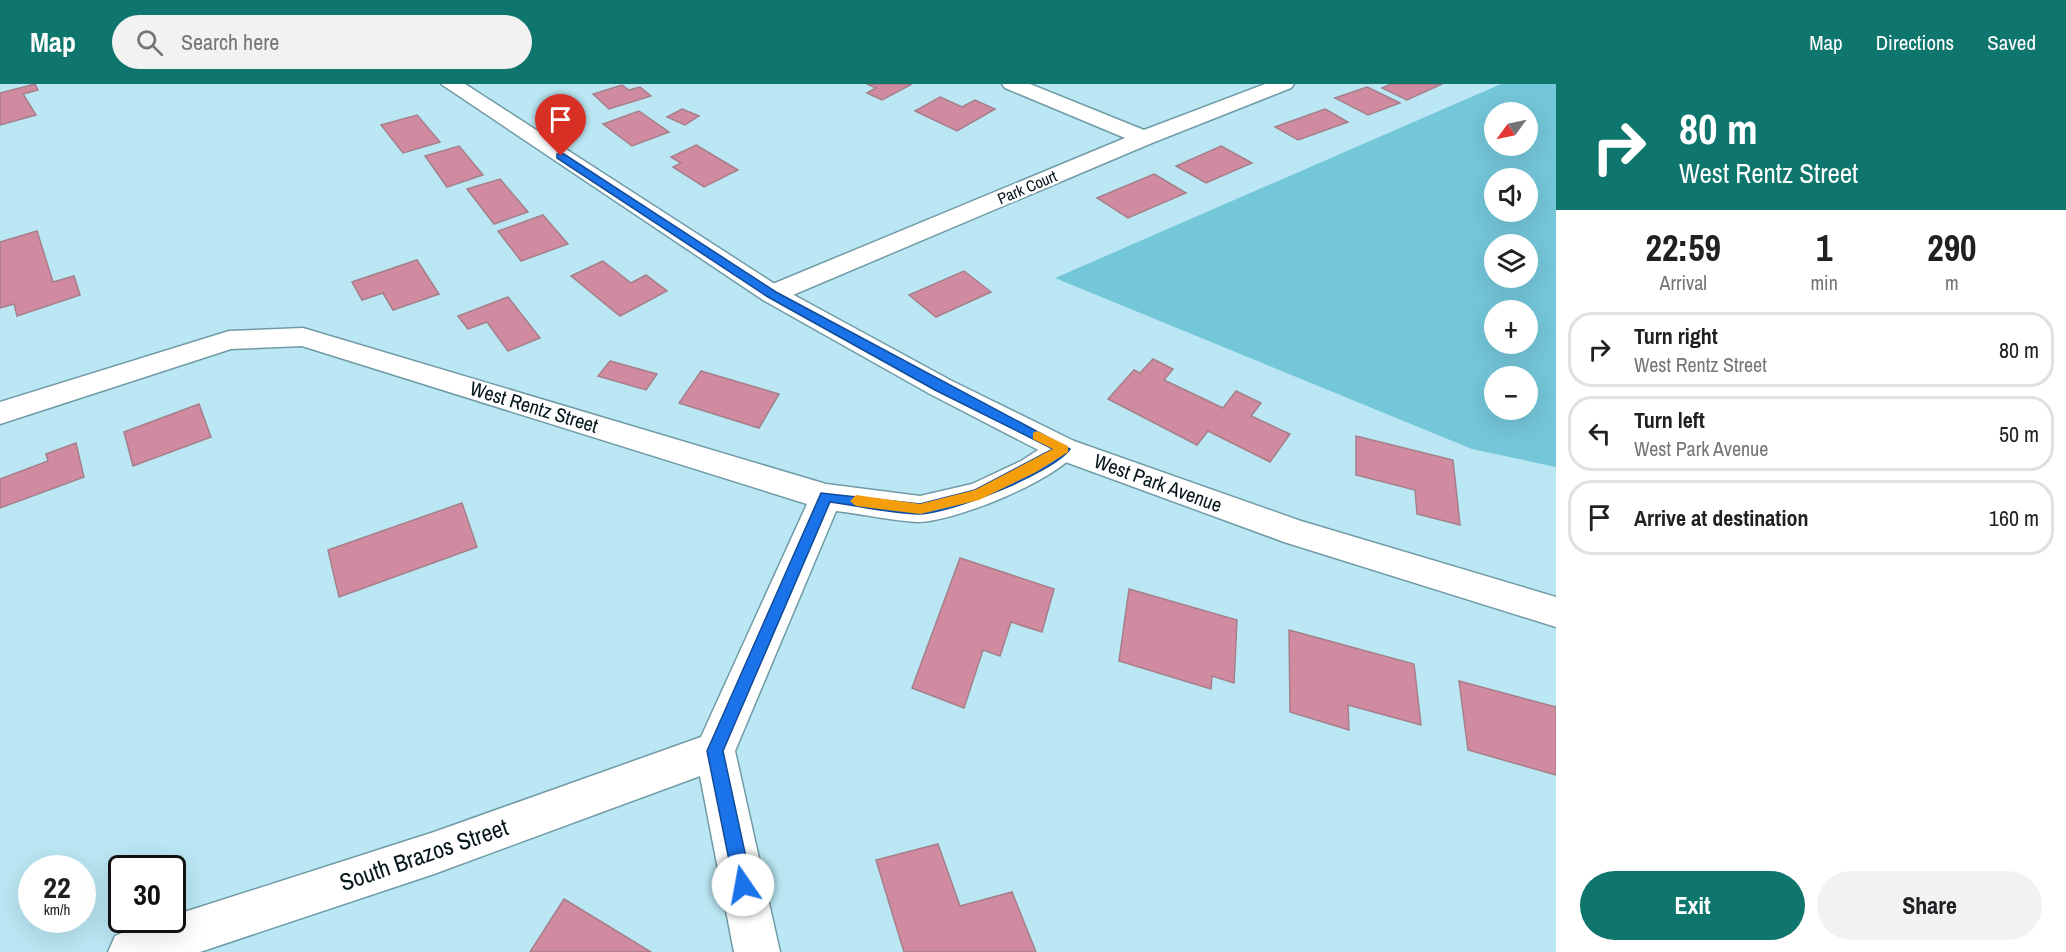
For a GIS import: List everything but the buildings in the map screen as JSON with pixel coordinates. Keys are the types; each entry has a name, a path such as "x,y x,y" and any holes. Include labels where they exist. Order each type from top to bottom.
{"street":[{"name":"West Park Avenue","path":"451,84 772,294 930,381 1063,449 1296,533 1556,612"},
{"path":"1012,84 1144,138"},
{"name":"Park Court","path":"772,294 1144,138 1284,84"},
{"name":"West Rentz Street","path":"0,413 229,340 303,337 826,497 920,509 979,495 1032,469 1063,449"},
{"path":"757,952 715,751 826,497"},
{"name":"South Brazos Street","path":"131,952 434,853 715,751"}],"shaded area":[{"path":"1501,84 1556,84 1556,467 1472,449 1055,278"}],"slow traffic":[{"path":"856,501 920,509 979,495 1032,469 1063,449 1037,436"}],"route":[{"path":"561,156 772,294 940,387 1063,449 1032,469 979,495 920,509 826,497 715,751 743,885"}]}
